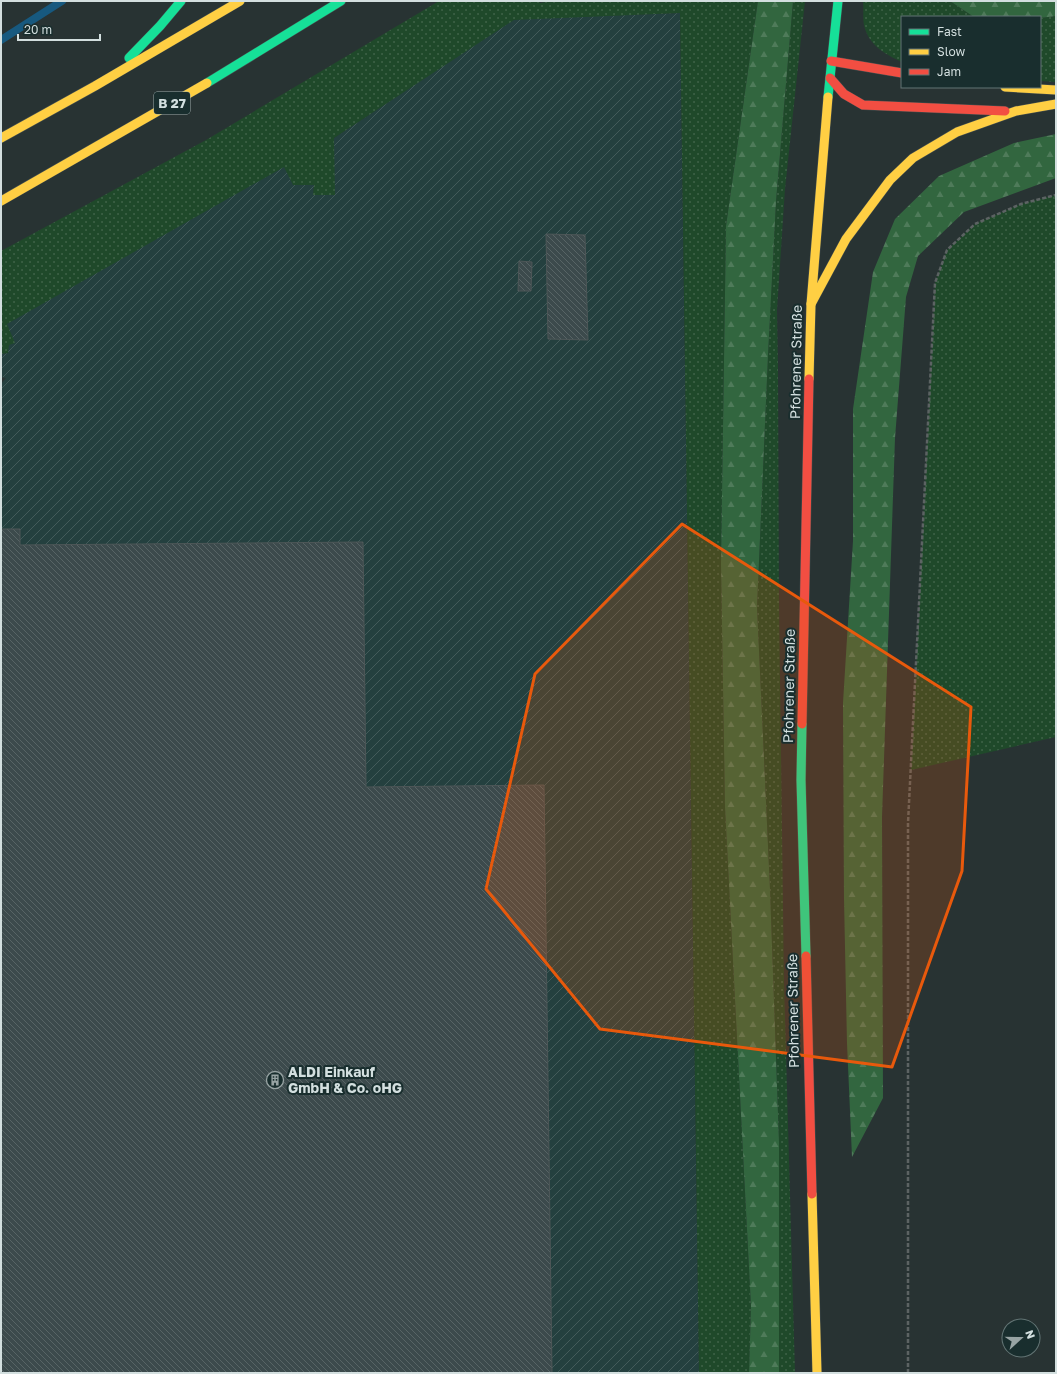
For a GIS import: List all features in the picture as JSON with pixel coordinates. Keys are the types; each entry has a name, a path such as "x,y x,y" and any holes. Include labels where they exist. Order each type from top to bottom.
{"main road":[{"path":"95,86 129,58 160,26 181,1"},
{"path":"1,138 95,86 240,1"},
{"name":"B 27","path":"1,201 283,38 341,1"},
{"name":"Pfohrener Straße","path":"817,1373 801,780 811,304 831,61 838,1"},
{"path":"831,61 901,73"},
{"path":"830,78 844,94 863,105 1016,111"},
{"path":"1022,88 1056,90"},
{"path":"811,304 846,239 872,202 890,180 913,158 957,132 1016,111 1056,104"}],"path":[{"path":"908,1373 908,823 934,283 947,250 975,224 1021,204 1056,195"}],"highlighted area":[{"path":"682,524 971,707 962,871 892,1067 600,1029 486,889 535,674"}],"shaded area":[{"path":"680,13 699,1373 1,1373 1,384 6,378 1,377 1,354 8,353 6,324 284,166 314,185 313,195 334,138 514,19"}],"green space":[{"path":"439,1 539,1 540,3 551,1 758,1 726,226 721,564 725,807 751,1306 749,1373 699,1373 680,13 514,20 334,138 335,195 313,195 314,185 293,185 284,167 7,324 15,343 9,345 8,353 1,354 1,251 206,140"},
{"path":"758,1 793,1 776,201 757,607 770,889 779,1142 779,1373 749,1373 751,1306 725,807 721,564 726,226"},
{"path":"793,1 805,1 785,189 777,310 784,983 795,1373 779,1373 779,1142 770,889 757,607 776,201"},
{"path":"863,1 950,1 972,16 901,16 901,61 875,46 865,29"},
{"path":"950,1 1056,1 1056,16 1041,18 1041,16 972,16"},
{"path":"1056,16 1056,82 1041,81 1041,18"},
{"path":"1056,134 1056,178 964,212 918,256 906,297 895,438 882,817 883,1098 852,1157 847,1043 844,898 843,703 853,541 853,409 873,272 895,219 939,176 1014,143"},
{"path":"1056,195 1056,737 911,770 935,283 947,250 975,224 1021,204"}],"building":[{"path":"546,234 585,235 588,340 548,339"},
{"path":"519,261 532,262 531,291 518,291"},
{"name":"ALDI Einkauf GmbH & Co. oHG","path":"1,529 20,529 20,545 363,542 366,787 544,785 552,1373 1,1373"}],"waterway":[{"path":"1,40 62,1"}],"traffic: fast":[{"path":"129,58 160,26 181,1"},
{"path":"207,83 341,1"},
{"path":"828,97 838,1"},
{"path":"802,724 801,780 806,956"}],"traffic: slow":[{"path":"1,138 95,86 240,1"},
{"path":"1,201 207,83"},
{"path":"1022,88 1056,90"},
{"path":"809,379 811,304 828,97"},
{"path":"811,304 846,239 890,180 913,158 957,132 1016,111 1056,104"},
{"path":"812,1194 817,1373"}],"traffic: jam":[{"path":"831,61 901,73"},
{"path":"830,78 844,94 863,105 1005,111"},
{"path":"802,724 809,379"},
{"path":"806,956 812,1194"}],"place":[{"name":"ALDI Einkauf GmbH & Co. oHG","path":"275,1080"}]}
